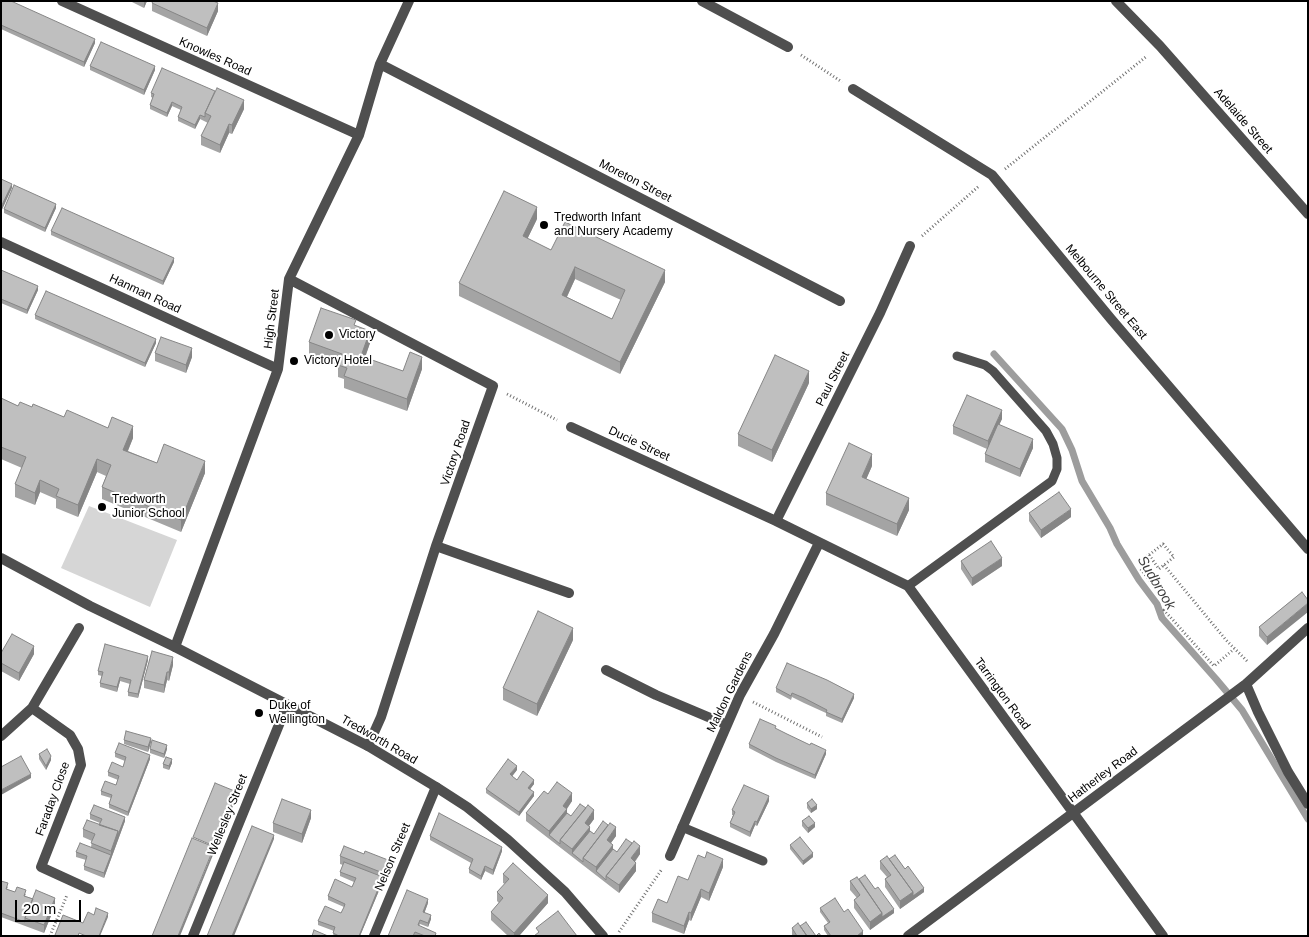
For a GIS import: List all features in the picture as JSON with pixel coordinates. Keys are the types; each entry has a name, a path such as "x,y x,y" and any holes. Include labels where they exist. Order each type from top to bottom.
{"street":[{"name":"Knowles Road","path":"62,1 359,135"},
{"name":"High Street","path":"174,647 278,369 289,279 359,135 380,64 409,1"},
{"path":"702,1 788,47"},
{"name":"Adelaide Street","path":"1116,1 1160,46 1308,214"},
{"name":"Moreton Street","path":"380,64 840,301"},
{"name":"Melbourne Street East","path":"853,89 992,175 1111,319 1308,549"},
{"name":"Hanman Road","path":"1,242 278,369"},
{"name":"Paul Street","path":"776,521 880,313 910,246"},
{"path":"289,279 492,386"},
{"name":"Victory Road","path":"368,746 381,717 436,546 492,386"},
{"name":"Ducie Street","path":"571,427 776,521"},
{"name":"Tarrington Road","path":"776,521 908,586 1163,936"},
{"name":"Maldon Gardens","path":"670,856 740,695 774,634 819,543"},
{"path":"436,546 569,593"},
{"name":"Tredworth Road","path":"1,558 90,606 368,746 436,787 467,807 508,840 565,892 603,936"},
{"path":"1,736 32,708 79,628"},
{"name":"Hatherley Road","path":"908,936 1245,685 1308,628"},
{"path":"606,670 656,695 727,725"},
{"path":"1245,685 1288,772 1308,804"},
{"name":"Wellesley Street","path":"193,936 287,704"},
{"name":"Faraday Close","path":"32,708 70,736 78,749 81,764 41,867 89,889"},
{"name":"Nelson Street","path":"374,936 436,787"}],"lane":[{"path":"908,586 1052,481 1057,469 1057,458 1053,444 1046,431 993,371 985,365 957,356"},
{"path":"682,828 763,861"}],"path":[{"path":"910,246 992,175 1007,168 1160,46"},
{"path":"788,47 853,89"},
{"path":"492,386 571,427"},
{"path":"1150,556 1160,569 1174,557 1163,544 1150,556 1142,559 1146,565 1140,568 1169,606 1164,610 1201,652 1214,666 1234,649"},
{"path":"1164,565 1234,649 1259,673"},
{"path":"740,695 822,736"},
{"path":"617,936 670,856"},
{"path":"50,936 72,882"}],"shaded area":[{"path":"89,506 177,540 150,607 61,568"}],"building":[{"path":"1,1 11,1 95,39 84,62 1,25"},
{"path":"153,1 213,1 218,3 207,28 152,3"},
{"path":"101,42 155,66 144,90 90,66"},
{"path":"162,68 215,91 205,117 200,115 195,125 178,117 182,107 172,102 167,113 150,105 154,94 151,93"},
{"path":"217,88 244,100 232,125 229,124 220,145 201,136 211,116 205,113"},
{"path":"1,179 12,184 1,207"},
{"path":"14,185 56,204 45,228 4,209"},
{"path":"504,191 537,207 523,236 551,250 565,222 665,270 620,362 459,283","holes":["575,267 625,290 612,319 562,295"]},
{"path":"62,208 174,258 163,281 51,231"},
{"path":"1,270 38,286 27,310 1,299"},
{"path":"46,291 156,339 145,363 35,315"},
{"path":"321,308 356,320 354,325 370,331 361,356 403,371 410,352 422,357 407,399 344,376 347,368 338,365 342,354 309,342"},
{"path":"161,337 192,348 186,365 155,353"},
{"path":"775,355 809,371 772,450 738,434"},
{"path":"967,395 1002,410 988,441 953,426"},
{"path":"1,398 18,406 20,402 32,407 33,404 64,417 67,410 108,428 112,417 133,426 123,450 157,463 164,444 205,461 181,520 102,487 111,465 97,459 78,505 56,496 59,489 40,480 35,493 15,484 26,457 1,447"},
{"path":"998,424 1033,439 1020,469 985,454"},
{"path":"849,443 872,454 862,477 909,498 897,524 826,493"},
{"path":"1059,492 1071,509 1041,530 1029,513"},
{"path":"991,541 1002,558 972,578 961,561"},
{"path":"1302,592 1308,603 1267,637 1259,627"},
{"path":"538,611 573,628 537,704 503,688"},
{"path":"12,634 34,646 19,673 1,663 1,653"},
{"path":"105,644 148,656 138,694 128,692 131,680 120,677 117,687 100,683 103,672 98,671"},
{"path":"152,651 173,657 164,685 144,680"},
{"path":"787,663 854,694 842,719 826,712 827,710 804,698 792,693 791,696 776,688"},
{"path":"760,719 810,745 811,743 826,750 815,775 749,744"},
{"path":"126,731 151,738 148,747 124,740"},
{"path":"152,740 167,745 164,754 150,749"},
{"path":"119,743 150,755 128,812 109,804 112,795 101,791 105,781 116,785 119,776 108,772 112,762 123,767 126,757 115,753"},
{"path":"47,749 51,756 46,766 39,754"},
{"path":"21,756 31,774 1,790 1,767"},
{"path":"166,757 172,759 169,766 163,764"},
{"path":"508,759 517,766 510,774 512,776 517,780 523,771 534,780 528,788 534,792 519,812 486,789"},
{"path":"557,782 572,793 563,806 567,809 549,831 526,813 544,791 548,794"},
{"path":"215,783 237,792 214,846 193,837"},
{"path":"744,785 769,796 757,822 755,821 750,832 730,823 735,812 732,810"},
{"path":"282,799 311,810 302,834 273,823"},
{"path":"812,799 817,805 811,809 807,803"},
{"path":"580,804 586,808 560,840 560,844 549,835 567,813 571,816"},
{"path":"94,805 125,817 118,835 118,831 99,825 102,819 90,814"},
{"path":"588,805 594,810 585,823 590,827 572,849 560,840"},
{"path":"439,813 502,847 493,870 485,866 481,876 469,869 473,859 430,836"},
{"path":"809,816 815,823 808,828 802,821"},
{"path":"87,820 118,831 111,851 91,843 95,834 83,829"},
{"path":"603,821 608,825 583,858 583,862 572,853 590,831 594,834"},
{"path":"610,823 616,827 607,840 613,845 596,867 583,858"},
{"path":"252,826 274,835 232,936 207,936"},
{"path":"800,837 813,853 803,861 790,845"},
{"path":"192,838 214,847 178,936 152,936"},
{"path":"626,839 632,843 606,876 606,880 596,871 613,849 617,852"},
{"path":"634,841 640,846 631,858 636,863 619,885 606,876"},
{"path":"80,843 111,855 104,873 84,866 87,856 76,852"},
{"path":"344,846 364,854 365,851 388,860 383,873 340,856"},
{"path":"707,852 723,859 709,893 701,889 684,926 652,913 658,899 667,903 678,876 688,880 698,855 705,858"},
{"path":"895,855 905,869 908,866 924,888 913,896 913,892 889,859"},
{"path":"887,856 913,892 900,901 885,879 891,875 880,861"},
{"path":"344,862 383,877 359,936 339,936 333,933 335,927 318,921 325,906 341,913 344,907 345,904 328,896 335,879 352,887 356,878 340,872"},
{"path":"513,863 548,895 514,933 491,912 503,898 497,892 509,879 503,874"},
{"path":"865,875 875,889 878,887 894,909 882,917 882,913 859,879"},
{"path":"857,877 882,913 870,922 854,900 860,895 850,881"},
{"path":"1,881 8,883 6,889 15,892 17,887 26,890 24,896 33,899 25,922 1,913"},
{"path":"36,890 55,898 44,925 25,918"},
{"path":"407,890 428,899 423,912 431,915 428,923 420,920 418,925 436,933 435,936 425,936 415,932 413,936 388,936"},
{"path":"835,898 844,912 848,909 863,931 857,936 831,936 824,926 830,922 820,908"},
{"path":"96,908 108,913 99,936 86,936 79,933 78,936 55,935 63,915 83,923 88,912 94,915"},
{"path":"558,911 577,936 534,936 539,932 536,928"},
{"path":"806,922 816,936 807,936 800,926"},
{"path":"798,923 807,936 797,936 792,928"},
{"path":"314,930 328,936 312,936"}],"waterway":[{"name":"Sudbrook","path":"994,354 1062,429 1072,450 1082,481 1110,528 1117,544 1139,580 1157,604 1162,618 1242,710 1308,819"}],"place":[{"name":"Tredworth Infant and Nursery Academy","path":"544,225"},
{"name":"Victory","path":"329,335"},
{"name":"Victory Hotel","path":"294,361"},
{"name":"Tredworth Junior School","path":"102,507"},
{"name":"Duke of Wellington","path":"259,713"}]}
